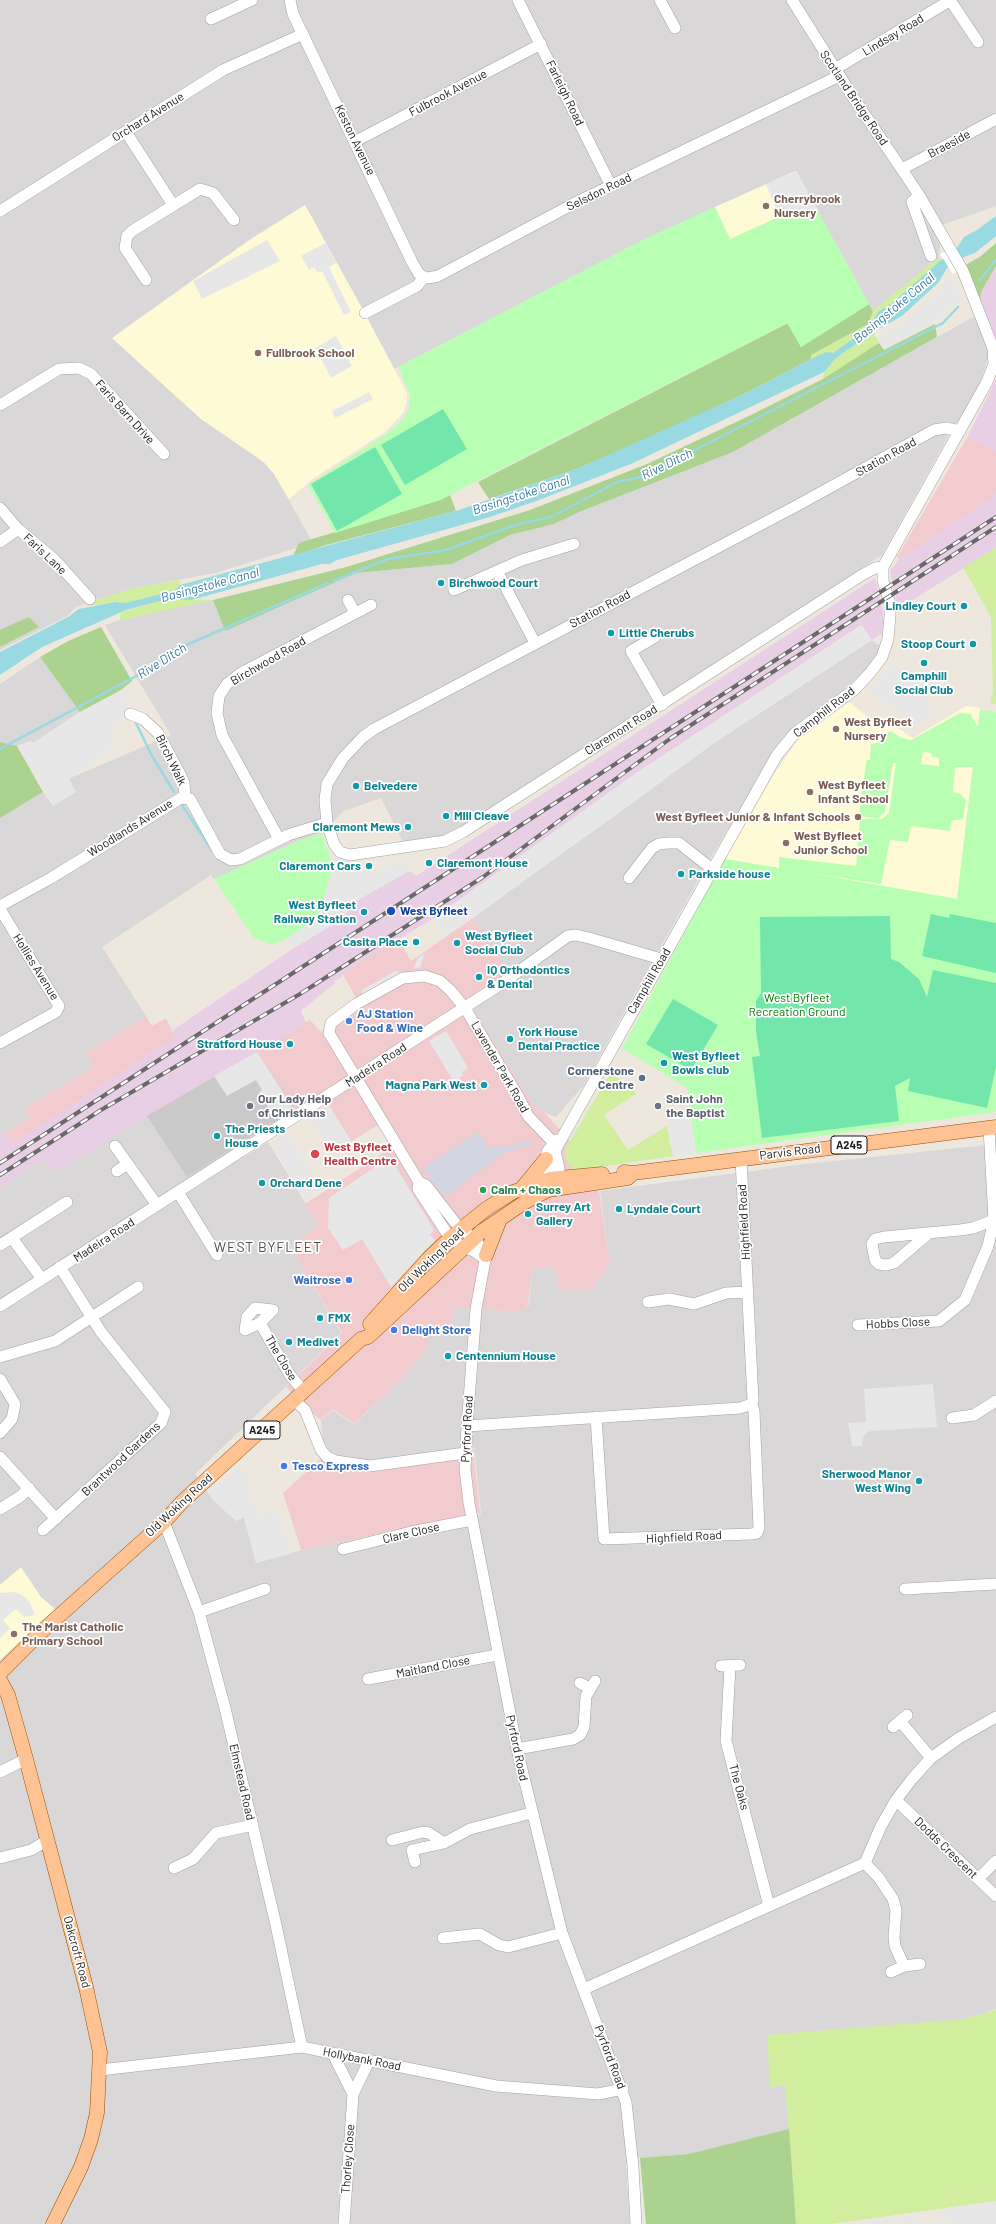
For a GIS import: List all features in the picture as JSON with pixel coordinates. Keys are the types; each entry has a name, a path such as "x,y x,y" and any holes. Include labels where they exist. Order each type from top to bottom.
{"main road":[{"name":"Parvis Road","path":"554,1184 623,1172 633,1174 992,1128"},
{"path":"523,1187 546,1159"},
{"name":"Old Woking Road","path":"360,1339 362,1332 399,1290 455,1234 486,1209 523,1187 554,1184"},
{"name":"Old Woking Road","path":"0,1673 58,1617 164,1522 188,1497 300,1396 360,1339 368,1337 468,1243 501,1217 554,1184"},
{"path":"485,1257 501,1217"},
{"name":"Oakcroft Road","path":"0,1680 8,1695 48,1840 95,2024 100,2052 97,2113 91,2139 81,2167 53,2224"}],"street":[{"path":"211,19 252,0"},
{"name":"Keston Avenue","path":"290,0 293,14 302,34 356,141 412,262 419,274 424,277"},
{"name":"Farleigh Road","path":"518,0 611,186"},
{"path":"660,0 675,28"},
{"name":"Scotland Bridge Road","path":"792,0 837,73 919,195 948,249 962,271 994,356 990,376 960,431"},
{"name":"Lindsay Road","path":"837,73 950,0 978,42"},
{"name":"Orchard Avenue","path":"0,211 224,70 302,34"},
{"name":"Fulbrook Avenue","path":"356,141 541,44"},
{"name":"Selsdon Road","path":"424,277 438,276 611,186 837,73"},
{"name":"Braeside","path":"902,169 996,119"},
{"path":"126,132 173,205"},
{"path":"146,280 125,248 127,236 200,189 213,193 234,220"},
{"path":"919,195 912,202 930,256"},
{"path":"365,314 417,286 424,277"},
{"name":"Faris Barn Drive","path":"0,406 59,369 79,368 91,374 164,455"},
{"name":"Station Road","path":"345,855 336,849 327,823 325,800 327,784 336,767 363,737 374,729 798,505 934,430 946,428 960,431"},
{"path":"883,568 960,431"},
{"name":"Faris Lane","path":"0,508 18,529 54,559 90,599"},
{"path":"0,542 18,529"},
{"path":"454,590 522,560 574,544"},
{"name":"Claremont Road","path":"345,855 445,841 463,832 563,766 662,705 862,575 875,568 883,568"},
{"name":"Camphill Road","path":"546,1159 547,1152 558,1140 780,750 796,733 854,690 870,673 882,657 888,639 890,616 890,604 882,581 883,568"},
{"path":"497,571 535,643"},
{"path":"348,600 355,613"},
{"name":"Birchwood Road","path":"278,839 222,735 217,718 218,699 227,684 241,673 371,605"},
{"path":"655,638 631,651 662,705"},
{"name":"Birch Walk","path":"130,714 143,719 158,732 182,778 185,797"},
{"name":"Woodlands Avenue","path":"0,908 51,878 174,800 185,797 191,801 220,854 225,859 237,860 278,839 327,823"},
{"path":"629,878 633,866 652,848 659,844 668,843 679,843 712,869"},
{"name":"Hollies Avenue","path":"0,908 58,1001 59,1008 56,1012 0,1043"},
{"name":"Madeira Road","path":"0,1306 465,1008 572,935 661,959"},
{"name":"Lavender Park Road","path":"355,1078 329,1029 335,1018 356,1004 403,978 425,976 446,985 465,1008 518,1096 528,1116 558,1140"},
{"path":"355,1078 419,1182 426,1185 455,1234 468,1243 480,1245 485,1257"},
{"name":"Hobbs Close","path":"858,1325 939,1321 965,1300 988,1246 995,1221 992,1128"},
{"name":"Camphill Road","path":"554,1184 555,1151 558,1140"},
{"path":"115,1146 157,1206"},
{"path":"546,1159 554,1184"},
{"name":"Highfield Road","path":"596,1418 604,1539 757,1533 759,1528 754,1411 752,1404 741,1159"},
{"path":"117,1171 127,1164"},
{"path":"178,1192 217,1255"},
{"path":"0,1245 67,1202"},
{"path":"929,1233 894,1263 886,1266 879,1264 875,1260 872,1244 876,1239 973,1228 995,1221"},
{"path":"12,1238 42,1279"},
{"name":"Pyrford Road","path":"485,1257 476,1309 465,1453 466,1487 497,1655 517,1749 562,1933 623,2089 628,2111 636,2224"},
{"name":"Brantwood Gardens","path":"44,1530 161,1423 164,1416 162,1406 117,1354 60,1267"},
{"path":"0,1357 55,1341 138,1288"},
{"path":"648,1302 669,1299 694,1304 726,1293 748,1292"},
{"name":"The Close","path":"260,1323 290,1375 300,1396 321,1450 327,1457 336,1461 370,1466 465,1453"},
{"path":"0,1380 12,1397 15,1404 15,1412 12,1419 0,1433"},
{"path":"952,1418 974,1415 996,1401"},
{"path":"467,1426 740,1408 752,1404"},
{"path":"0,1457 56,1519"},
{"path":"0,1510 21,1496 29,1488"},
{"name":"Clare Close","path":"350,1551 411,1532 472,1520"},
{"name":"Elmstead Road","path":"164,1522 199,1612 225,1708 302,2047"},
{"path":"905,1590 996,1584"},
{"path":"199,1612 265,1589"},
{"name":"Maitland Close","path":"368,1679 497,1655"},
{"name":"The Oaks","path":"730,1666 726,1741 770,1906"},
{"path":"517,1749 573,1739 580,1735 584,1727 584,1702 588,1684"},
{"path":"584,1989 865,1863 881,1826 896,1800 931,1758 973,1729 996,1717"},
{"path":"900,1721 931,1758"},
{"path":"0,1772 26,1759"},
{"name":"Dodds Crescent","path":"896,1800 996,1896"},
{"path":"415,1862 412,1850 444,1843 470,1829 532,1813"},
{"path":"174,1868 193,1859 216,1833 252,1825"},
{"path":"392,1840 423,1832 429,1833 444,1843"},
{"path":"0,1858 31,1850 48,1840"},
{"path":"978,1879 996,1861"},
{"path":"865,1863 879,1878 893,1899 896,1910 894,1936 895,1946 904,1966"},
{"path":"449,1940 480,1934 499,1945 508,1947 562,1933"},
{"path":"891,1972 904,1966 920,1964"},
{"name":"Hollybank Road","path":"100,2070 302,2047 496,2086 598,2094 623,2089"},
{"path":"333,2054 353,2094"},
{"name":"Thorley Close","path":"344,2224 353,2094 369,2061"}],"shaded area":[{"path":"0,0 996,0 996,206 942,225 939,257 873,311 795,171 645,239 394,369 305,205 248,241 112,338 201,419 255,455 265,464 274,474 313,543 215,573 134,588 76,607 67,616 0,650"},
{"name":"Cherrybrook Nursery","path":"796,171 818,211 794,210 729,240 715,207"},
{"path":"796,171 818,211 794,210 779,217 766,184"},
{"name":"Fullbrook School","path":"305,205 407,393 407,399 404,412 385,432 314,478 289,499 274,474 265,463 201,419 112,338 248,241"},
{"path":"267,240 280,261 202,299 193,281"},
{"path":"326,243 337,263 329,267 351,312 344,315 322,271 318,273 314,267 309,270 301,256"},
{"path":"996,266 996,340 979,303 982,290"},
{"path":"949,277 962,300 920,330 885,348 878,336 907,321 936,294"},
{"path":"975,316 990,353 977,391 949,435 882,555 646,707 512,798 446,838 404,844 381,798 344,811 322,833 298,841 214,879 211,875 102,947 146,1016 86,1054 94,1067 25,1108 31,1118 0,1135 0,818 43,792 53,806 68,779 171,735 105,625 135,615 213,600 225,631 356,573 452,564 510,535 554,524 579,512 733,452"},
{"path":"336,336 352,366 331,378 315,348"},
{"path":"996,379 996,452 968,436"},
{"path":"369,392 373,399 335,418 332,411"},
{"path":"968,436 996,452 996,494 901,561 897,557"},
{"path":"996,494 996,548 898,609 890,571 899,559"},
{"path":"875,578 883,611 884,632 872,640 861,625 632,776 434,918 343,973 341,978 334,981 335,983 301,1011 306,1023 55,1172 45,1158 0,1189 0,1135 5,1132 12,1144 175,1037 173,1030 294,948 343,918 350,904 409,871 416,876"},
{"path":"862,625 872,640 714,743 615,816 446,936 434,918 632,776"},
{"path":"872,640 882,648 868,668 837,696 783,738 710,859 583,1086 556,1117 545,1113 530,1100 470,1005 489,944 473,918 714,743"},
{"path":"40,657 80,712 33,743 31,741 17,746 0,742 0,684"},
{"path":"892,664 926,682 930,718 918,724 869,691"},
{"path":"122,690 131,712 120,718 112,729 110,750 69,779 76,792 53,806 17,746 31,741 33,743 80,712"},
{"name":"West Byfleet Junior & Infant Schools","path":"849,702 873,721 879,716 913,738 966,706 980,708 957,899 725,859 774,774 797,741"},
{"path":"400,859 409,871 351,904 344,918 294,948 287,938 318,917 333,866 354,864 374,874"},
{"path":"473,918 511,977 470,1005 530,1100 545,1113 570,1141 565,1149 573,1171 599,1191 610,1266 591,1289 558,1289 556,1267 532,1267 528,1305 519,1312 454,1307 449,1330 430,1333 425,1352 404,1376 354,1424 333,1409 320,1420 286,1387 342,1333 291,1248 318,1224 305,1204 391,1148 378,1125 333,1153 303,1104 295,1109 257,1052 310,1020 321,1032 349,1013 351,1015 362,1008 342,973 399,939 411,961"},
{"path":"424,953 421,967 413,969 418,958"},
{"path":"395,971 404,973 361,996 362,990"},
{"path":"146,1016 152,1026 166,1018 175,1037 11,1145 5,1132 31,1118 25,1108 94,1067 86,1053"},
{"path":"446,1031 468,1068 462,1072 464,1075 454,1082 429,1041"},
{"path":"257,1052 295,1109 187,1177 147,1116"},
{"path":"257,1052 292,1106 275,1118 259,1092 262,1090 256,1080 227,1096 214,1076"},
{"path":"198,1086 244,1157 268,1142 318,1224 291,1248 341,1333 195,1474 213,1500 236,1521 244,1517 256,1563 301,1550 481,1514 474,1448 368,1463 342,1460 330,1451 323,1440 321,1420 333,1410 354,1425 404,1376 425,1352 430,1333 449,1331 453,1307 519,1312 529,1305 532,1267 556,1267 558,1289 591,1289 610,1266 600,1191 805,1164 996,1144 996,2009 770,2087 785,2085 789,2129 689,2154 640,2158 626,2165 630,2224 0,2224 0,1189 45,1158 55,1172"},
{"path":"687,1095 695,1153 673,1156 667,1126 671,1124 668,1119 679,1111 677,1096"},
{"path":"327,1102 352,1142 333,1153 309,1114"},
{"path":"478,1132 488,1148 500,1145 502,1148 529,1140 533,1144 505,1152 445,1197 423,1168"},
{"path":"287,1135 321,1189 305,1201 271,1143"},
{"path":"390,1157 434,1230 430,1235 435,1240 391,1287 362,1239 343,1250 328,1228 329,1198"},
{"path":"933,1384 937,1427 871,1431 866,1433 863,1438 862,1446 852,1446 848,1423 866,1422 864,1389"},
{"path":"473,1448 480,1513 301,1550 283,1493 329,1451 342,1461 368,1464 438,1455"},
{"path":"239,1466 246,1472 251,1486 248,1487 257,1516 276,1510 293,1553 256,1563 244,1517 236,1521 213,1500 208,1493"},
{"name":"The Marist Catholic Primary School","path":"21,1567 41,1597 55,1609 0,1660 0,1585"},
{"path":"15,1592 22,1595 29,1601 35,1615 24,1617 16,1609 3,1620 10,1628 0,1638 0,1593"},
{"path":"996,2201 996,2224 963,2224 942,2219 947,2208"},
{"path":"916,2216 917,2224 857,2224"}],"green space":[{"path":"715,207 730,239 794,210 818,211 869,304 801,347 787,323 440,500 335,533 308,485 385,435 404,418 409,409 410,395 398,367 645,239"},
{"path":"996,243 996,266 982,290 979,303 964,266 981,256"},
{"path":"939,257 941,260 890,305 879,311 869,327 833,353 826,352 811,359 811,355 868,324 873,311"},
{"path":"869,304 873,311 868,324 811,355 811,359 746,393 646,439 579,468 489,499 478,482 788,323 801,347"},
{"path":"935,324 937,337 733,452 579,512 554,524 510,535 452,564 356,573 225,631 213,600 343,568 530,510 647,464 823,379 879,343 884,350"},
{"path":"873,332 879,343 823,379 824,372 836,358"},
{"path":"443,409 467,449 405,485 381,445"},
{"path":"375,447 402,494 337,531 311,484"},
{"path":"450,495 456,511 326,545 293,556 299,543 440,500"},
{"path":"996,548 996,704 990,703 993,692 991,617 963,567"},
{"path":"179,580 180,585 175,590 166,593 125,603 115,602 86,606 88,603 134,588"},
{"path":"167,599 213,600 120,620 120,614 122,612"},
{"path":"29,617 39,627 0,647 0,630"},
{"path":"101,627 132,681 121,690 80,712 40,657 68,641"},
{"name":"West Byfleet Recreation Ground","path":"980,710 996,712 996,1112 696,1153 687,1088 622,1048 725,859 779,868 779,857 856,866 860,819 878,819 859,816 866,763 867,760 870,760 871,744 877,743 890,731 902,738 911,740 960,713 970,714 978,727","holes":["923,752 931,753 932,757 939,758 939,766 921,764","893,763 896,763 889,813 882,819 878,819 885,812","955,767 973,767 957,899 810,873 881,884 890,840 908,842 911,826 950,831 951,821 963,819 966,800 959,793 953,792"]},
{"path":"0,742 17,746 43,792 0,818"},
{"path":"322,833 333,866 318,917 287,938 272,945 254,938 214,879 298,841"},
{"path":"931,914 949,918 950,914 996,923 996,973 922,956"},
{"path":"890,916 891,959 899,962 919,979 927,997 933,970 996,983 996,1067 987,1108 908,1091 910,1078 895,1086 899,1121 762,1138 752,1057 760,1056 756,1032 756,1001 761,993 760,917"},
{"path":"673,999 718,1025 691,1070 646,1044"},
{"path":"610,1074 629,1084 636,1094 604,1115 628,1150 667,1126 673,1156 573,1171 565,1158 565,1149"},
{"path":"996,2010 996,2201 831,2224 796,2224 785,2085 770,2087 767,2035 965,2019"},
{"path":"789,2129 796,2224 646,2224 640,2158 689,2154"}],"water":[{"name":"Basingstoke Canal","path":"996,216 996,236 975,253 956,260 947,268 938,283 902,316 873,332 836,358 824,372 633,463 539,500 490,517 337,560 330,564 322,564 191,600 167,599 126,610 42,647 0,675 0,652 68,617 79,609 115,602 125,603 166,593 175,590 180,585 456,511 579,468 746,393 817,356 826,352 833,353 869,327 879,311 890,305 941,260 952,255 964,237 977,230"}],"pier":[{"path":"952,249 963,266 953,274 940,254"}],"waterway":[{"name":"Rive Ditch","path":"980,280 996,260"},
{"name":"Rive Ditch","path":"333,581 388,559 446,550 515,525 551,517 617,482 642,477 943,323 958,307"},
{"name":"Rive Ditch","path":"0,749 138,675 184,646 328,583"},
{"path":"136,723 152,756 174,792"},
{"path":"182,805 213,852"}],"railway":[{"path":"0,1163 996,517"},
{"path":"0,1175 101,1110 300,994 483,877 671,738 996,527"}],"place":[{"name":"Cherrybrook Nursery","path":"766,206"},
{"name":"Fullbrook School","path":"258,353"},
{"name":"Birchwood Court","path":"441,583"},
{"name":"Lindley Court","path":"964,606"},
{"name":"Little Cherubs","path":"611,633"},
{"name":"Stoop Court","path":"973,644"},
{"name":"Camphill Social Club","path":"924,663"},
{"name":"West Byfleet Nursery","path":"836,729"},
{"name":"Belvedere","path":"356,786"},
{"name":"West Byfleet Infant School","path":"810,792"},
{"name":"MIll Cleave","path":"446,816"},
{"name":"West Byfleet Junior & Infant Schools","path":"858,817"},
{"name":"Claremont Mews","path":"408,827"},
{"name":"West Byfleet Junior School","path":"786,843"},
{"name":"Claremont House","path":"429,863"},
{"name":"Claremont Cars","path":"369,866"},
{"name":"Parkside house","path":"681,874"},
{"name":"West Byfleet","path":"391,911"},
{"name":"West Byfleet Railway Station","path":"364,912"},
{"name":"Casita Place","path":"416,942"},
{"name":"West Byfleet Social Club","path":"457,943"},
{"name":"IQ Orthodontics & Dental","path":"479,977"},
{"name":"AJ Station Food & Wine","path":"349,1021"},
{"name":"York House Dental Practice","path":"510,1039"},
{"name":"Stratford House","path":"290,1044"},
{"name":"West Byfleet Bowls club","path":"664,1063"},
{"name":"Cornerstone Centre","path":"642,1078"},
{"name":"Magna Park West","path":"484,1085"},
{"name":"Our Lady Help of Christians","path":"250,1106"},
{"name":"Saint John the Baptist","path":"658,1106"},
{"name":"The Priests House","path":"217,1136"},
{"name":"West Byfleet Health Centre","path":"315,1154"},
{"name":"Orchard Dene","path":"262,1183"},
{"name":"Calm + Chaos","path":"483,1190"},
{"name":"Lyndale Court","path":"619,1209"},
{"name":"Surrey Art Gallery","path":"528,1214"},
{"name":"Waitrose","path":"349,1280"},
{"name":"FMX","path":"320,1318"},
{"name":"Delight Store","path":"394,1330"},
{"name":"Medivet","path":"289,1342"},
{"name":"Centennium House","path":"448,1356"},
{"name":"Tesco Express","path":"284,1466"},
{"name":"Sherwood Manor West Wing","path":"919,1481"},
{"name":"The Marist Catholic Primary School","path":"14,1634"}],"district":[{"name":"WEST BYFLEET","path":"268,1247"}]}
